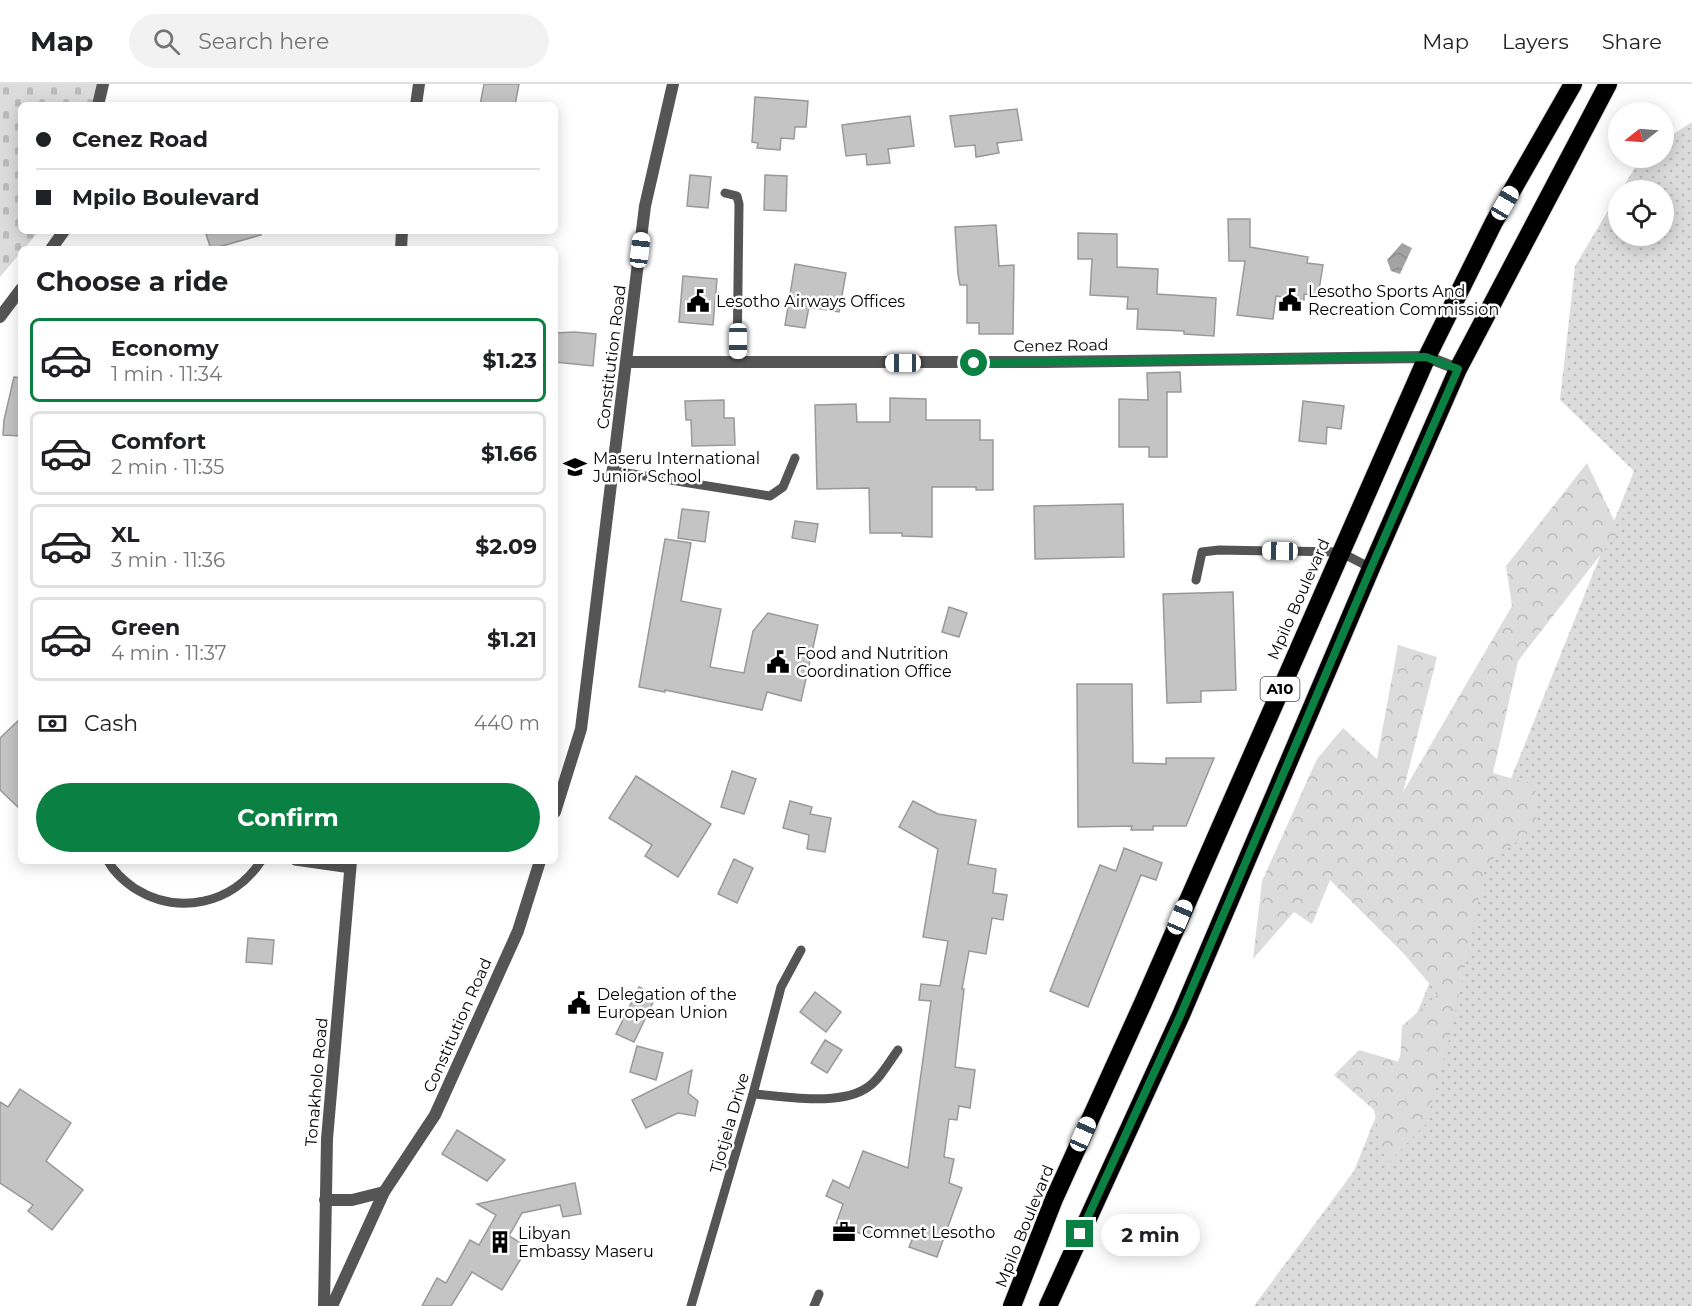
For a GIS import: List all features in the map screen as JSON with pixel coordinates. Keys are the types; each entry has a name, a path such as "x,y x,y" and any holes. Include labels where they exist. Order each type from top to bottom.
{"highway":[{"name":"Mpilo Boulevard","path":"1012,1306 1054,1199 1147,993 1426,357 1494,222 1573,84"},
{"name":"A10","path":"1048,1306 1181,1014 1458,369 1608,84"}],"street":[{"path":"99,102 103,84"},
{"path":"416,102 419,84"},
{"name":"Constitution Road","path":"558,802 581,729 645,206 674,84"},
{"path":"0,317 18,293"},
{"name":"Cenez Road","path":"627,362 1045,362 1426,357 1458,369"},
{"name":"Constitution Road","path":"332,1306 384,1192 435,1115 518,931 539,864"},
{"name":"Tonakholo Road","path":"324,1306 327,1139 351,865"},
{"path":"325,1200 352,1200 384,1192"}],"lane":[{"path":"725,193 737,196 739,204 737,363"},
{"path":"614,471 770,495 783,487 795,458"},
{"path":"1196,580 1202,552 1219,550 1340,552 1371,568"},
{"path":"110,864 126,883 146,895 168,903 192,904 215,899 236,889 259,864"},
{"name":"Tjotjela Drive","path":"691,1306 753,1094 781,987 801,950"},
{"path":"753,1094 834,1098 853,1094 869,1087 898,1050"},
{"path":"814,1306 819,1294"}],"green space":[{"path":"0,84 100,84 95,102 18,102 18,234 36,234 26,246 18,246 18,256 0,277"},
{"path":"1692,122 1692,1306 1254,1306 1354,1171 1634,471 1560,400 1575,266 1608,211 1608,246 1674,246 1674,180 1627,180 1635,168 1674,168 1674,134"},
{"path":"1587,463 1619,531 1518,661 1493,773 1535,785 1537,827 1486,864 1452,1028 1426,1124 1386,1165 1374,1110 1334,1075 1359,1050 1400,1062 1402,1026 1438,994 1405,955 1330,880 1312,924 1294,912 1253,959 1262,881 1317,759 1343,728 1377,759 1398,645 1437,657 1403,792 1512,606 1506,566"}],"water":[{"path":"1402,243 1412,248 1400,274 1391,271 1387,260"}],"building":[{"path":"484,84 519,84 516,102 481,102"},
{"path":"755,97 808,101 806,127 795,127 794,139 781,138 780,150 757,148 758,143 752,142"},
{"path":"1017,109 1022,140 997,143 999,153 976,157 975,145 955,147 950,116"},
{"path":"910,116 914,146 888,149 890,163 867,165 866,154 846,156 842,125"},
{"path":"690,175 711,177 708,208 687,206"},
{"path":"765,175 787,176 786,211 764,210"},
{"path":"1228,219 1250,219 1250,247 1308,257 1307,263 1323,265 1318,296 1304,294 1304,300 1276,296 1273,319 1237,315 1245,261 1229,261"},
{"path":"996,225 999,266 1014,265 1013,334 979,334 979,323 967,323 967,285 960,285 955,227"},
{"path":"1078,233 1117,234 1117,267 1158,269 1157,294 1216,298 1214,336 1184,334 1184,331 1137,329 1138,309 1127,309 1128,297 1090,295 1092,259 1078,259"},
{"path":"206,234 261,235 222,246 210,246"},
{"path":"795,264 846,273 839,312 809,307 805,328 785,325"},
{"name":"Lesotho Airways Offices","path":"683,276 717,279 713,325 679,322"},
{"path":"558,333 596,334 593,366 558,362"},
{"path":"1180,372 1181,392 1167,392 1167,457 1149,457 1149,447 1119,447 1119,399 1148,400 1147,373"},
{"path":"14,377 18,378 18,436 3,435 4,420"},
{"path":"890,398 926,399 926,420 980,420 980,440 993,440 993,490 976,490 976,487 932,487 932,537 902,536 902,533 870,533 869,488 817,489 815,405 856,404 857,422 890,422"},
{"path":"724,400 724,418 734,418 735,445 692,446 691,420 686,420 685,401"},
{"path":"1303,401 1344,406 1341,429 1327,427 1326,444 1299,441"},
{"path":"1123,504 1124,557 1035,559 1034,506"},
{"path":"682,509 709,512 705,542 678,538"},
{"path":"795,521 818,524 815,542 792,538"},
{"path":"665,539 691,543 681,601 721,609 710,667 744,673 753,631 768,613 818,625 801,701 767,692 762,710 665,690 665,692 639,687"},
{"path":"1233,592 1236,690 1201,691 1201,702 1167,703 1163,594"},
{"path":"949,607 967,613 959,637 942,632"},
{"path":"1077,684 1132,684 1133,763 1166,764 1166,758 1214,758 1186,826 1153,826 1153,830 1131,830 1132,826 1078,827"},
{"path":"18,721 18,807 0,790 0,738"},
{"path":"732,771 756,779 744,814 721,807"},
{"path":"636,776 711,824 678,877 645,856 652,845 609,818"},
{"path":"790,801 812,807 810,814 831,818 825,852 807,849 809,835 783,828"},
{"path":"913,801 938,814 976,820 968,864 996,869 993,893 1007,895 1003,920 992,918 986,954 969,951 962,989 964,989 955,1067 975,1070 970,1108 959,1106 957,1120 949,1119 944,1157 954,1159 949,1183 962,1188 937,1257 909,1247 912,1240 876,1227 872,1238 836,1224 843,1204 826,1196 833,1180 849,1188 863,1151 908,1168 931,1001 919,1000 921,984 940,986 948,941 923,937 938,849 899,827"},
{"path":"1124,848 1162,863 1156,880 1141,875 1088,1007 1050,991 1100,865 1116,871"},
{"path":"734,859 753,868 737,903 718,894"},
{"path":"248,938 274,940 272,964 246,962"},
{"path":"639,987 656,996 634,1042 616,1034"},
{"path":"815,992 841,1012 826,1032 800,1012"},
{"path":"825,1040 842,1050 827,1073 811,1063"},
{"path":"637,1046 663,1053 656,1080 630,1072"},
{"path":"692,1070 688,1093 698,1101 695,1116 678,1113 646,1128 632,1100"},
{"path":"20,1089 71,1123 46,1161 83,1190 52,1230 28,1211 33,1205 0,1183 0,1102 8,1107"},
{"path":"457,1130 505,1160 487,1181 442,1154"},
{"name":"Libyan Embassy Maseru","path":"575,1183 581,1214 563,1217 560,1205 522,1213 509,1236 528,1247 502,1290 472,1272 451,1306 422,1306 437,1278 446,1283 470,1240 479,1245 496,1215 477,1204"}],"place":[{"name":"Lesotho Sports And Recreation Commission","path":"1290,300"},
{"name":"Lesotho Airways Offices","path":"698,301"},
{"name":"Maseru International Junior School","path":"575,467"},
{"name":"Food and Nutrition Coordination Office","path":"778,662"},
{"name":"Delegation of the European Union","path":"579,1003"},
{"name":"Comnet Lesotho","path":"844,1232"},
{"name":"Libyan Embassy Maseru","path":"500,1242"}],"route":[{"path":"974,363 1426,357 1458,369 1181,1014 1080,1234"}]}
